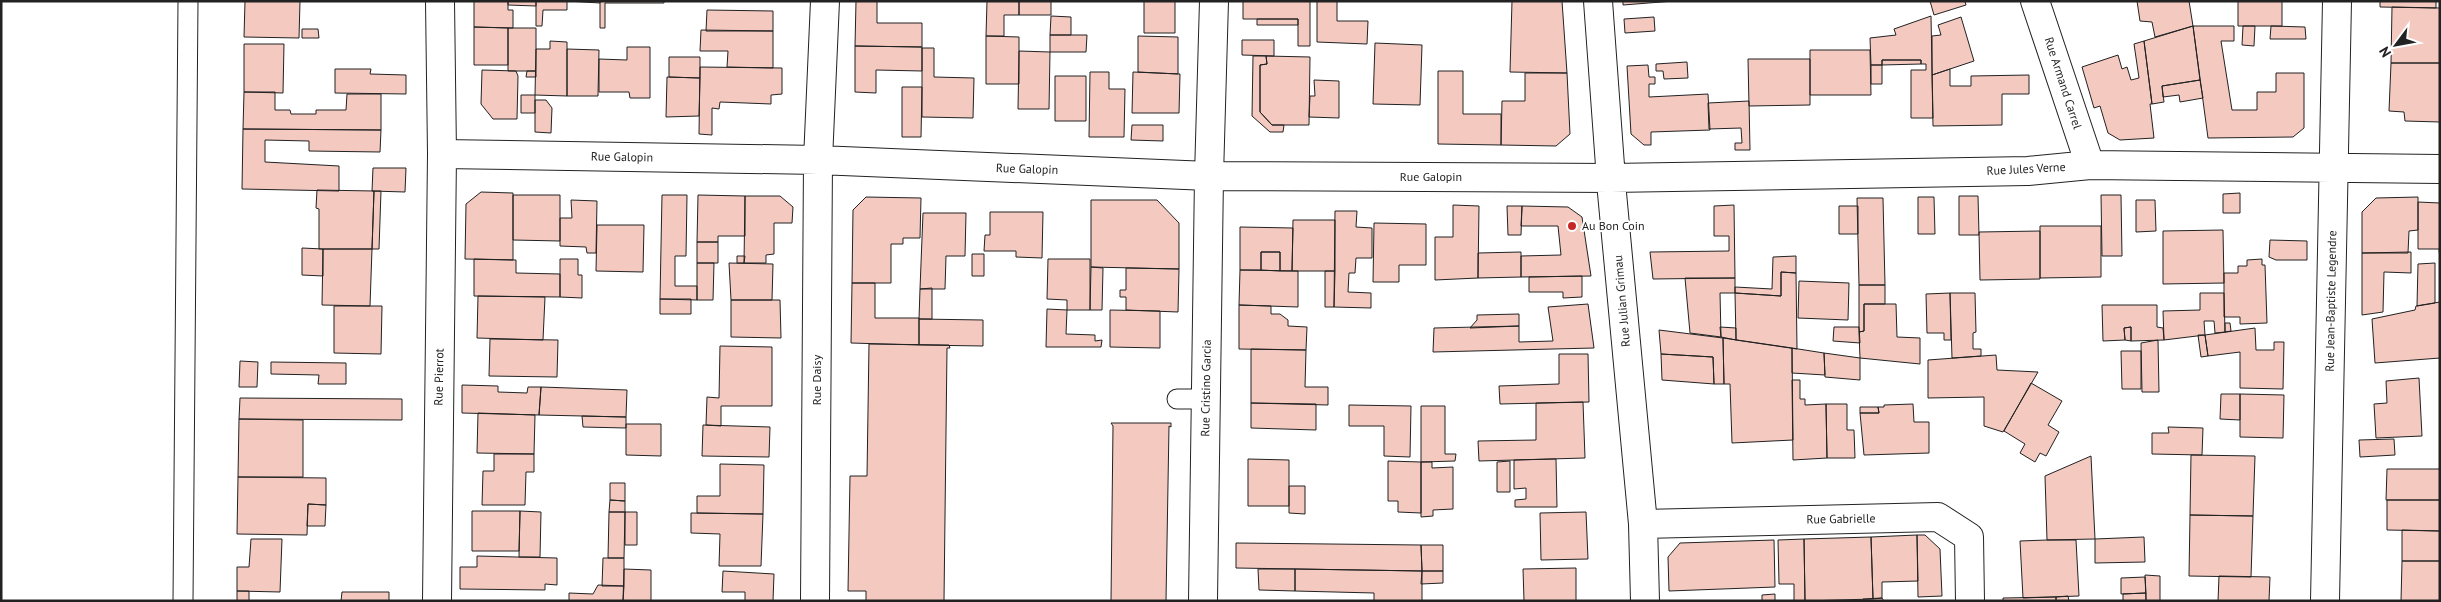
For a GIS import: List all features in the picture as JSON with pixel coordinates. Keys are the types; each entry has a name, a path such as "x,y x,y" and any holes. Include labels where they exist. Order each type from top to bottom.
{"street":[{"name":"Rue Pierrot","path":"437,601 442,154 440,1"},
{"name":"Rue Daisy","path":"815,601 818,160 825,1"},
{"name":"Rue Cristino Garcia","path":"1203,601 1209,176 1214,1"},
{"name":"Rue Julian Grimau","path":"1598,1 1611,178 1643,524 1645,601"},
{"name":"Rue Armand Carrel","path":"2035,1 2090,165"},
{"name":"Rue Jean-Baptiste Legendre","path":"2325,601 2337,1"},
{"name":"Rue Galopin","path":"442,154 818,160 1209,176 1611,178"},
{"name":"Rue Jules Verne","path":"1611,178 2028,171 2090,165 2334,166 2440,169"},
{"name":"Rue Gabrielle","path":"1643,524 1938,516 1969,537 1970,601"}],"lane":[{"path":"182,601 188,1"},
{"path":"1177,399 1206,399"}],"building":[{"path":"245,1 300,1 299,38 244,37"},
{"path":"474,1 508,1 508,10 513,10 513,28 474,27"},
{"path":"508,1 536,1 536,6 508,5"},
{"path":"536,1 567,1 567,10 543,10 542,26 536,26"},
{"path":"567,1 600,1 600,3"},
{"path":"600,1 664,1 664,3 605,3 605,28 600,28"},
{"path":"856,1 877,1 877,23 922,23 922,47 855,46"},
{"path":"987,1 1019,1 1019,15 1004,15 1004,36 986,36"},
{"path":"1019,1 1051,1 1051,15 1019,15"},
{"path":"1144,1 1175,1 1175,33 1144,33"},
{"path":"1243,1 1310,1 1310,46 1298,46 1298,19 1243,19"},
{"path":"1317,1 1337,1 1337,21 1368,21 1367,44 1317,42"},
{"path":"1512,1 1562,1 1567,73 1510,72"},
{"path":"1623,1 1674,1 1623,5"},
{"path":"1930,1 1965,1 1966,5 1934,15"},
{"path":"2137,1 2189,1 2193,26 2155,37 2152,22 2140,21"},
{"path":"2238,1 2282,1 2282,26 2238,26"},
{"path":"2380,1 2436,1 2436,8 2380,7"},
{"path":"2392,7 2440,8 2440,63 2391,63"},
{"path":"707,10 773,11 773,31 706,31"},
{"path":"1051,16 1071,17 1071,35 1050,35"},
{"path":"1931,16 1933,118 1911,118 1911,70 1926,70 1926,64 1921,64 1921,60 1882,60 1882,65 1871,65 1870,38 1896,35 1894,29"},
{"path":"1654,17 1655,31 1625,33 1624,19"},
{"path":"1961,17 1974,61 1932,75 1932,36 1941,35 1938,25"},
{"path":"1257,19 1298,19 1298,25 1257,25"},
{"path":"2193,26 2200,80 2162,86 2164,102 2152,104 2144,41"},
{"path":"2193,26 2234,26 2234,41 2221,41 2232,110 2257,110 2257,92 2276,92 2276,73 2304,73 2304,128 2293,137 2208,138"},
{"path":"2243,26 2255,26 2254,46 2242,45"},
{"path":"2271,26 2305,27 2306,39 2270,39"},
{"path":"474,27 508,28 508,65 474,65"},
{"path":"508,28 536,28 536,71 508,71"},
{"path":"302,29 318,29 319,38 302,38"},
{"path":"701,30 773,31 773,68 727,67 728,51 700,51"},
{"path":"1050,35 1087,35 1086,52 1050,52"},
{"path":"986,36 1019,37 1019,84 986,84"},
{"path":"1138,36 1178,37 1178,74 1138,72"},
{"path":"1242,40 1274,40 1274,56 1242,55"},
{"path":"550,41 567,42 567,96 535,95 536,49 550,49"},
{"path":"2144,41 2154,138 2120,140 2108,133 2100,106 2094,108 2082,67 2118,55 2122,69 2127,67 2131,80 2139,78 2134,44"},
{"path":"1375,43 1422,45 1420,105 1373,104"},
{"path":"244,44 284,44 283,93 244,92"},
{"path":"855,46 922,47 922,71 876,70 876,93 855,92"},
{"path":"627,47 650,47 650,98 630,98 629,92 599,92 599,59 627,60"},
{"path":"922,48 934,48 934,77 974,78 973,118 922,117"},
{"path":"567,49 599,50 598,96 567,96"},
{"path":"1810,50 1870,50 1871,95 1810,95"},
{"path":"1019,51 1050,52 1049,109 1018,109"},
{"path":"1253,56 1266,56 1267,64 1260,65 1260,112 1272,125 1284,125 1283,132 1270,132 1252,116"},
{"path":"1266,56 1310,57 1309,125 1272,125 1260,112 1260,65 1267,64"},
{"path":"669,57 700,57 700,78 669,77"},
{"path":"1748,59 1810,59 1810,105 1749,106"},
{"path":"1882,60 1921,60 1921,64 1882,65"},
{"path":"1687,62 1688,78 1664,79 1663,71 1656,71 1656,64"},
{"path":"2391,63 2440,63 2440,122 2405,121 2404,112 2389,111"},
{"path":"1648,65 1649,77 1655,77 1655,84 1649,84 1649,97 1708,94 1710,130 1651,132 1651,145 1644,145 1631,134 1627,66"},
{"path":"1871,65 1882,65 1882,84 1871,84"},
{"path":"700,67 782,68 782,94 771,95 771,104 720,102 719,109 712,108 712,135 699,134"},
{"path":"335,69 371,69 370,74 406,75 406,94 335,93"},
{"path":"1950,69 1950,86 1971,86 1971,76 2029,75 2029,94 2002,94 2002,125 1933,126 1932,75"},
{"path":"482,70 516,71 518,76 517,119 493,119 481,104"},
{"path":"527,71 536,71 536,77 526,77"},
{"path":"1438,71 1463,71 1463,114 1501,114 1501,145 1438,144"},
{"path":"1090,72 1109,72 1109,89 1125,89 1124,137 1089,137"},
{"path":"1133,72 1180,74 1179,113 1132,113"},
{"path":"1525,73 1567,73 1570,134 1556,146 1501,145 1502,101 1525,101"},
{"path":"1055,76 1086,76 1086,121 1055,121"},
{"path":"667,77 700,78 699,116 666,117"},
{"path":"1314,80 1339,81 1339,118 1309,117 1310,96 1315,96"},
{"path":"2200,80 2203,98 2180,102 2179,95 2163,97 2162,86"},
{"path":"902,87 922,87 921,137 902,137"},
{"path":"244,92 275,92 275,110 290,110 291,114 316,114 316,110 346,110 347,94 381,94 381,130 243,129"},
{"path":"521,95 535,95 535,113 521,113"},
{"path":"535,100 546,100 552,108 551,133 535,132"},
{"path":"1749,101 1750,150 1735,150 1735,143 1742,143 1741,128 1709,129 1708,103"},
{"path":"1132,125 1163,125 1163,141 1131,140"},
{"path":"243,129 381,130 380,152 309,151 309,141 265,140 265,162 339,166 339,191 242,189"},
{"path":"373,168 406,168 405,192 372,191"},
{"path":"317,190 374,191 372,249 319,249 319,209 316,208"},
{"path":"374,191 381,191 379,249 372,249"},
{"path":"481,192 513,193 513,260 465,259 466,204"},
{"path":"2240,193 2240,213 2223,213 2223,194"},
{"path":"513,195 560,195 560,241 513,240"},
{"path":"662,195 687,195 686,256 675,256 675,286 697,286 697,300 660,299"},
{"path":"698,195 745,196 745,236 718,236 718,242 697,242"},
{"path":"2101,195 2121,195 2122,256 2102,256"},
{"path":"745,196 780,196 793,207 792,223 774,223 774,254 766,255 766,263 744,263"},
{"path":"1959,196 1978,196 1979,235 1959,235"},
{"path":"866,197 921,198 920,238 903,238 903,244 891,244 891,283 852,283 853,210"},
{"path":"1918,197 1934,197 1935,234 1918,234"},
{"path":"2418,197 2418,230 2409,231 2408,253 2362,253 2362,212 2376,198"},
{"path":"1857,198 1883,198 1885,285 1859,285"},
{"path":"571,200 597,201 596,253 587,253 586,247 560,246 560,218 572,218"},
{"path":"1091,200 1157,200 1179,223 1179,269 1091,267"},
{"path":"2136,200 2155,200 2156,231 2136,232"},
{"path":"2418,202 2440,203 2440,259 2439,249 2418,249"},
{"path":"1453,205 1479,206 1478,278 1435,280 1435,237 1453,237"},
{"path":"1734,205 1735,278 1653,279 1650,252 1729,251 1729,236 1714,236 1714,206"},
{"path":"1507,206 1522,206 1521,235 1508,235"},
{"path":"1522,206 1568,207 1582,217 1591,276 1521,277 1521,256 1561,255 1558,226 1521,226"},
{"path":"1839,206 1858,206 1858,234 1839,234"},
{"path":"1335,211 1357,211 1356,227 1372,228 1372,258 1356,258 1355,273 1349,273 1348,292 1371,293 1371,308 1334,307"},
{"path":"990,212 1043,212 1042,258 1016,257 1016,251 984,251 985,235 990,235"},
{"path":"923,213 966,213 965,256 946,256 945,289 920,289"},
{"path":"1293,220 1335,220 1335,271 1292,271"},
{"path":"1374,223 1426,224 1426,265 1399,265 1399,282 1373,282"},
{"path":"597,225 644,225 643,272 596,271"},
{"path":"2040,226 2101,226 2101,277 2040,278"},
{"path":"1240,227 1293,228 1292,271 1280,271 1280,252 1261,252 1261,270 1240,270"},
{"path":"2223,230 2224,283 2163,284 2163,231"},
{"path":"2040,231 2040,279 1980,280 1979,232"},
{"path":"2270,240 2307,241 2307,260 2276,260 2269,257"},
{"path":"697,242 718,242 718,263 697,263"},
{"path":"302,248 323,249 323,276 302,275"},
{"path":"323,249 372,249 370,306 322,305"},
{"path":"1261,252 1280,252 1280,271 1261,270"},
{"path":"1521,252 1521,277 1478,278 1478,253"},
{"path":"2411,252 2411,273 2384,272 2383,312 2362,315 2362,253"},
{"path":"972,254 984,254 984,276 972,276"},
{"path":"737,256 745,256 744,263 737,263"},
{"path":"1796,256 1796,273 1781,272 1781,296 1735,293 1735,287 1772,289 1773,257"},
{"path":"474,259 516,260 516,273 560,274 560,297 474,296"},
{"path":"560,259 578,259 578,275 582,275 582,298 560,297"},
{"path":"1048,259 1090,259 1090,310 1067,310 1067,300 1047,299"},
{"path":"2262,259 2262,265 2265,265 2267,323 2240,324 2240,317 2224,317 2224,273 2238,273 2238,266 2247,266 2247,260"},
{"path":"697,263 714,263 713,300 697,300"},
{"path":"729,263 773,264 772,300 731,300"},
{"path":"2435,263 2435,303 2417,306 2418,264"},
{"path":"1091,267 1103,268 1102,310 1090,310"},
{"path":"1126,268 1179,269 1178,312 1126,310 1126,297 1120,297 1120,290 1126,290"},
{"path":"1240,270 1298,271 1298,307 1239,305"},
{"path":"1325,271 1335,271 1334,307 1325,307"},
{"path":"1781,272 1796,273 1797,349 1736,340 1735,293 1781,296"},
{"path":"1582,276 1582,297 1563,298 1563,292 1529,292 1529,277"},
{"path":"1685,278 1735,278 1735,293 1720,293 1721,337 1690,333"},
{"path":"1799,281 1849,283 1848,320 1798,318"},
{"path":"852,283 875,283 875,318 919,318 919,345 851,343"},
{"path":"1859,285 1885,285 1885,304 1864,304 1864,331 1859,332"},
{"path":"932,288 932,319 919,319 920,289"},
{"path":"1950,293 1975,293 1976,332 1973,333 1973,349 1981,349 1981,356 1952,358"},
{"path":"1950,293 1951,340 1944,340 1944,333 1927,333 1926,294"},
{"path":"2200,293 2224,293 2225,332 2215,333 2214,321 2204,321 2205,335 2164,340 2163,311 2200,310"},
{"path":"478,296 545,297 543,340 477,338"},
{"path":"660,299 691,299 691,314 660,314"},
{"path":"731,300 780,300 781,338 731,337"},
{"path":"2440,302 2440,358 2375,363 2372,319 2415,310 2416,306"},
{"path":"1588,304 1594,348 1433,352 1434,328 1519,326 1519,342 1553,341 1548,307"},
{"path":"1864,304 1896,304 1897,337 1920,338 1920,364 1860,358 1859,332 1864,331"},
{"path":"1239,305 1271,306 1271,314 1280,314 1288,320 1288,326 1307,327 1306,350 1239,349"},
{"path":"2102,305 2157,305 2157,327 2163,328 2164,340 2131,341 2131,327 2124,328 2125,340 2103,341"},
{"path":"334,306 382,306 381,354 334,353"},
{"path":"1047,309 1067,310 1066,334 1095,335 1095,341 1102,340 1101,347 1046,347"},
{"path":"1110,310 1160,311 1160,348 1110,347"},
{"path":"1519,314 1519,326 1470,328 1477,320 1477,315"},
{"path":"919,319 983,320 983,346 919,345"},
{"path":"2225,323 2230,323 2231,331 2225,332"},
{"path":"1720,327 1736,328 1736,340 1721,337"},
{"path":"1834,327 1859,327 1860,343 1833,341"},
{"path":"2131,327 2131,341 2125,340 2124,328"},
{"path":"2255,328 2256,350 2274,350 2274,342 2284,342 2283,389 2240,388 2240,352 2208,356 2205,335"},
{"path":"1659,330 1723,338 1724,384 1714,384 1713,357 1661,354"},
{"path":"2198,335 2205,335 2208,356 2201,357"},
{"path":"1723,338 1792,348 1793,440 1732,443 1730,384 1724,384"},
{"path":"490,339 558,340 557,377 489,376"},
{"path":"2158,340 2159,392 2142,392 2141,343"},
{"path":"869,344 949,345 950,348 947,348 944,601 866,601 866,591 848,591 850,476 867,476"},
{"path":"720,346 772,347 772,406 721,406 721,426 706,425 707,397 719,398"},
{"path":"1792,348 1824,353 1825,375 1792,373"},
{"path":"1251,349 1306,350 1305,387 1328,387 1328,405 1251,403"},
{"path":"2121,351 2141,351 2141,389 2122,389"},
{"path":"1824,353 1860,358 1860,380 1825,377"},
{"path":"1559,354 1588,354 1589,402 1500,404 1499,386 1559,384"},
{"path":"1661,354 1713,357 1714,384 1662,380"},
{"path":"1996,355 1997,370 2038,372 2003,432 1984,426 1984,397 1928,398 1928,360"},
{"path":"240,361 258,362 257,387 239,387"},
{"path":"271,362 346,363 346,384 318,384 319,375 271,374"},
{"path":"2419,378 2422,436 2376,438 2374,404 2387,403 2386,381"},
{"path":"1792,380 1800,380 1800,399 1805,399 1805,405 1826,404 1827,458 1793,460"},
{"path":"2031,383 2062,401 2048,425 2059,432 2046,456 2040,453 2035,462 2020,453 2025,444 2004,431"},
{"path":"462,385 498,386 498,392 527,393 528,387 541,387 539,415 462,413"},
{"path":"541,387 627,390 626,417 539,415"},
{"path":"2221,394 2240,394 2240,420 2220,419"},
{"path":"2240,394 2284,395 2283,438 2240,437"},
{"path":"240,398 402,399 402,420 239,419"},
{"path":"1583,402 1585,458 1479,461 1478,441 1536,440 1536,403"},
{"path":"1251,403 1316,404 1316,430 1251,428"},
{"path":"1826,404 1847,404 1847,430 1854,430 1855,458 1827,458"},
{"path":"1913,404 1914,422 1929,422 1929,453 1864,455 1860,413 1879,413 1878,407 1884,407 1884,405"},
{"path":"1349,405 1411,406 1410,457 1384,456 1384,426 1349,426"},
{"path":"1421,406 1445,406 1445,454 1456,454 1455,461 1421,462"},
{"path":"1860,407 1878,407 1879,413 1860,413"},
{"path":"478,413 535,415 534,454 477,453"},
{"path":"582,416 626,417 626,428 583,427"},
{"path":"239,419 303,420 303,477 238,477"},
{"path":"1111,423 1171,423 1171,427 1169,426 1166,601 1111,601 1113,426"},
{"path":"626,424 661,424 661,456 626,455"},
{"path":"703,425 770,427 769,457 702,456"},
{"path":"2168,427 2203,428 2202,455 2152,454 2152,433 2169,433"},
{"path":"2394,439 2395,455 2360,457 2359,440"},
{"path":"494,454 534,454 534,472 526,472 525,505 482,505 483,471 494,471"},
{"path":"2191,455 2255,456 2253,516 2190,515"},
{"path":"2091,456 2095,539 2047,540 2045,476"},
{"path":"1248,459 1289,460 1289,506 1248,506"},
{"path":"1556,459 1557,507 1515,507 1515,500 1526,499 1526,488 1514,489 1514,460"},
{"path":"1388,461 1421,462 1421,513 1398,512 1398,501 1388,501"},
{"path":"1510,461 1510,492 1497,492 1497,462"},
{"path":"1421,462 1432,462 1432,468 1453,467 1453,509 1433,510 1433,516 1421,517"},
{"path":"720,464 764,465 763,514 697,513 697,496 720,496"},
{"path":"2387,469 2440,469 2440,500 2386,500"},
{"path":"238,477 326,478 326,505 308,504 307,535 237,534"},
{"path":"610,483 625,483 625,501 610,500"},
{"path":"1289,486 1305,486 1305,514 1289,513"},
{"path":"610,500 625,501 625,512 609,512"},
{"path":"2387,500 2440,500 2440,531 2387,530"},
{"path":"308,504 326,505 325,526 307,526"},
{"path":"472,511 520,511 519,551 472,551"},
{"path":"520,511 541,512 540,557 519,557"},
{"path":"609,512 625,512 624,558 608,558"},
{"path":"625,512 637,512 637,545 625,545"},
{"path":"1586,512 1588,559 1541,560 1540,513"},
{"path":"691,513 763,514 761,566 719,566 720,534 691,533"},
{"path":"2190,515 2253,516 2251,577 2189,576"},
{"path":"2402,530 2440,531 2440,561 2402,561"},
{"path":"1917,535 1925,535 1940,549 1942,596 1918,597"},
{"path":"1917,535 1918,581 1882,582 1882,598 1873,599 1871,537"},
{"path":"1871,537 1873,599 1805,601 1804,539"},
{"path":"2144,537 2145,562 2095,563 2095,539"},
{"path":"251,539 282,539 280,592 237,591 237,567 249,567"},
{"path":"1804,539 1805,601 1794,601 1794,584 1779,584 1778,540"},
{"path":"1774,540 1775,587 1669,591 1668,557 1680,543"},
{"path":"2076,540 2079,596 2023,598 2020,541"},
{"path":"1236,543 1421,545 1422,571 1236,568"},
{"path":"1421,545 1443,545 1443,571 1422,571"},
{"path":"477,556 557,558 557,585 545,584 545,590 460,589 460,567 477,567"},
{"path":"603,558 624,558 624,586 602,586"},
{"path":"2402,561 2440,561 2440,601 2401,601"},
{"path":"1576,568 1576,601 1524,601 1523,569"},
{"path":"624,569 651,570 651,601 623,601"},
{"path":"1258,569 1295,569 1295,591 1259,590"},
{"path":"1295,569 1422,571 1422,601 1374,601 1374,593 1295,591"},
{"path":"723,571 774,574 773,601 745,601 745,592 722,592"},
{"path":"1422,571 1443,571 1443,583 1421,584"},
{"path":"2145,575 2160,576 2160,601 2146,601"},
{"path":"2219,576 2270,577 2269,601 2218,601"},
{"path":"2145,577 2146,593 2121,594 2121,578"},
{"path":"598,585 624,586 623,601 569,601 569,593 593,594"},
{"path":"237,591 249,591 249,601 237,601"},
{"path":"342,592 389,592 389,601 341,601"},
{"path":"2146,593 2146,601 2123,601 2123,594"},
{"path":"1775,594 1775,601 1762,601 1762,595"},
{"path":"2068,596 2069,601 2056,601 2056,597"},
{"path":"2056,597 2056,601 2003,601 2003,598"},
{"path":"1882,598 1884,601 1863,601 1863,599"}],"place":[{"name":"Au Bon Coin","path":"1572,226"}]}
